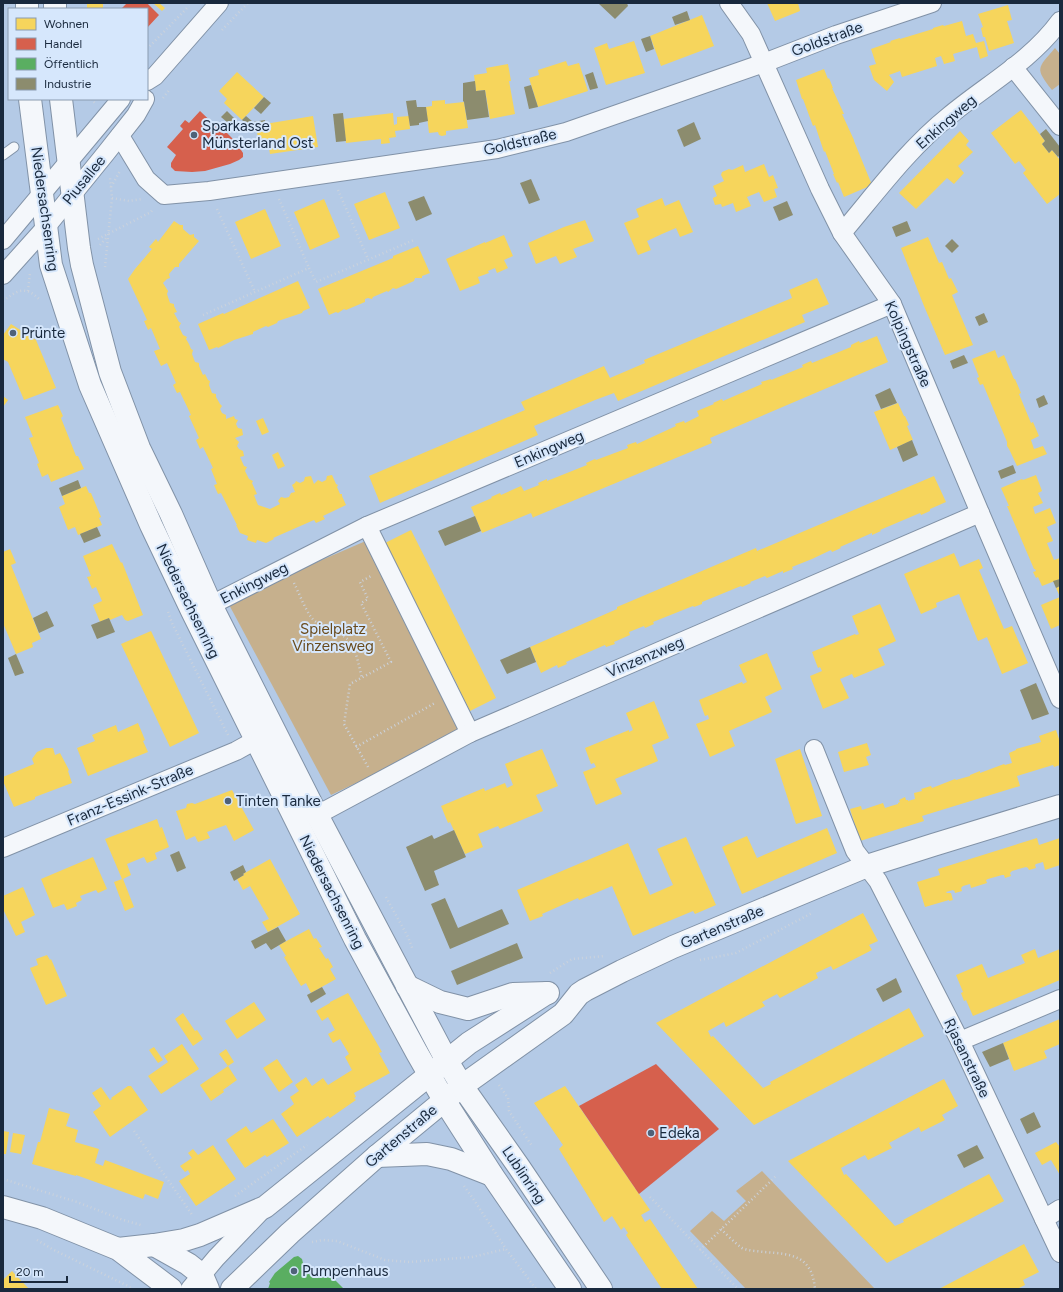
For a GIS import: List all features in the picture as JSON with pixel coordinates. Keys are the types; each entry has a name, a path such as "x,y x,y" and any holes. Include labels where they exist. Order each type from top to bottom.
{"main road":[{"name":"Niedersachsenring","path":"30,100 51,265 90,385 151,525 256,740 355,939 429,1075"},
{"name":"Niedersachsenring","path":"60,100 82,265 110,372 139,448 171,514 211,605 317,815 447,1061"},
{"name":"Gartenstraße","path":"232,1289 290,1233 377,1156 462,1086 563,1014 579,994 622,971 673,947 867,866 1060,806"},
{"path":"407,986 440,1002 468,1009 512,994 547,993"},
{"name":"Gartenstraße","path":"118,1249 150,1235 200,1235 264,1207 469,1043 547,993 579,994"},
{"name":"Lublinring","path":"447,1061 462,1086 600,1289"},
{"name":"Lublinring","path":"429,1075 492,1175 570,1289"},
{"path":"377,1156 427,1154 451,1159 492,1175"},
{"path":"3,1207 42,1218 118,1249 171,1289"},
{"path":"150,1235 188,1264 200,1284"}],"street":[{"path":"148,90 151,78 219,3"},
{"name":"Kolpingstraße","path":"729,3 751,34 820,189 842,233 892,304 1060,699"},
{"name":"Goldstraße","path":"164,196 209,191 497,149 566,132 764,63 836,35 932,3"},
{"name":"Enkingweg","path":"842,233 900,164 933,129 1040,45 1060,21"},
{"path":"1013,67 1060,126"},
{"name":"Piusallee","path":"3,240 120,100"},
{"name":"Piusallee","path":"3,275 46,227 120,136 136,115 144,100"},
{"path":"120,136 146,179 164,196"},
{"name":"Enkingweg","path":"211,605 367,526 892,304"},
{"name":"Vinzenzweg","path":"317,815 470,732 980,513"},
{"path":"367,526 470,732"},
{"name":"Franz-Essink-Straße","path":"3,848 236,751 256,740"},
{"path":"814,749 856,851 867,866"},
{"name":"Rjasanstraße","path":"867,866 878,881 960,1041 1060,1253"},
{"path":"960,1041 1060,999"},
{"name":"Gartenstraße","path":"200,1284 264,1207"},
{"path":"1044,1219 1060,1210"}],"lane":[{"path":"3,155 14,147"}],"path":[{"path":"148,48 193,3"},
{"path":"330,173 368,260"},
{"path":"271,182 316,282 414,240"},
{"path":"111,188 112,198 108,235 151,212 164,196"},
{"path":"209,191 255,292"},
{"path":"203,315 309,268"},
{"path":"3,301 14,292 28,290"},
{"path":"285,567 311,617 322,627 339,634 350,641 356,654 362,678"},
{"path":"377,783 344,724 350,684 391,662 361,603 368,599 360,582 387,568"},
{"path":"356,747 451,694"},
{"path":"699,960 736,953 812,913"},
{"path":"134,1131 197,1222"},
{"path":"231,1199 312,1141"},
{"path":"700,1250 777,1175"},
{"path":"3,1179 77,1202 123,1220 150,1235"},
{"path":"460,1183 474,1200 506,1249 536,1289"},
{"path":"650,1197 738,1289"},
{"path":"721,1229 742,1248 795,1257 803,1261 811,1269 814,1277 815,1289"},
{"path":"34,1238 52,1249 132,1289"},
{"path":"313,1238 307,1243 323,1240 337,1241 385,1260 410,1262 472,1257 506,1249"}],"green space":[{"path":"1055,48 1060,54 1060,84 1052,90 1043,77 1040,69"},
{"name":"Spielplatz Vinzensweg","path":"368,540 463,732 331,795 227,601"},
{"path":"762,1171 875,1289 746,1289 690,1231 712,1211 724,1221 746,1201 736,1191"}],"building: Wohnen":[{"path":"87,3 103,3 103,8 87,8"},
{"path":"153,3 159,3 165,8 162,11"},
{"path":"767,3 798,3 800,11 775,21"},
{"path":"1008,5 1012,20 1007,21 1014,43 989,51 985,37 983,37 981,28 983,27 978,14"},
{"path":"702,15 714,46 661,66 650,36"},
{"path":"962,21 966,36 973,34 976,43 984,41 988,56 980,59 977,47 953,54 955,61 944,64 941,56 935,58 937,66 902,77 900,71 889,75 894,82 887,91 874,80 869,66 876,64 871,49 891,42 890,41 943,25"},
{"path":"634,41 645,73 606,85 594,48 607,43 609,49"},
{"path":"566,61 568,66 579,63 588,91 538,107 529,78 539,75 538,70"},
{"path":"508,64 511,81 509,81 515,114 490,119 485,90 476,91 474,75 487,73 486,68"},
{"path":"824,69 844,114 842,114 872,185 844,197 833,174 825,151 824,152 815,125 813,126 796,80"},
{"path":"237,72 264,97 242,120 224,103 227,99 219,91"},
{"path":"445,100 445,104 464,102 468,128 446,131 446,135 442,136 439,135 438,132 429,133 426,107 432,106 432,101"},
{"path":"1021,110 1045,141 1042,144 1049,153 1052,150 1060,160 1060,194 1047,204 1023,173 1026,170 1019,161 1015,164 991,133"},
{"path":"393,113 394,125 397,124 397,117 409,116 410,129 395,131 396,137 389,138 390,143 381,144 381,139 346,143 343,119"},
{"path":"313,116 318,147 270,154 268,142 262,143 261,139 258,139 257,131 266,130 265,124"},
{"path":"960,131 969,141 966,145 973,152 958,166 964,173 954,184 947,178 916,209 899,193"},
{"path":"764,164 769,177 773,175 778,188 774,189 777,197 764,202 759,192 747,197 751,206 736,212 733,203 722,207 721,204 715,205 713,198 717,196 713,186 724,181 721,175 722,172 729,169 732,170 743,165 745,172"},
{"path":"385,192 400,228 369,240 354,204"},
{"path":"662,198 665,206 679,200 693,232 680,237 676,228 647,241 651,250 638,255 624,223 639,217 636,209"},
{"path":"324,199 340,237 310,250 294,212"},
{"path":"265,209 281,246 251,259 235,222"},
{"path":"585,220 594,241 573,249 577,257 560,264 556,256 536,264 528,243 564,227"},
{"path":"174,221 180,225 183,225 183,229 190,235 194,234 194,237 199,241 179,264 179,267 175,267 169,274 170,278 163,283 168,291 167,294 170,303 174,304 177,312 174,313 181,323 179,327 183,335 187,337 186,339 193,350 192,354 195,362 199,363 203,375 205,374 210,381 209,385 212,393 216,394 216,397 222,406 220,409 222,413 226,415 226,419 234,416 235,419 238,420 236,424 238,428 242,429 243,435 235,438 239,442 237,446 243,451 244,456 240,457 244,466 247,467 245,471 249,479 253,481 252,483 257,494 254,495 258,505 270,509 280,504 278,501 281,497 289,497 291,493 295,492 292,485 296,481 300,483 304,481 305,477 311,476 314,484 318,480 322,482 326,480 327,476 332,475 336,484 338,485 337,487 340,494 342,494 346,505 323,516 325,519 316,523 314,520 273,538 274,539 266,543 257,540 256,543 247,540 248,536 240,533 221,493 218,494 214,485 217,484 211,469 213,468 203,447 200,449 196,440 199,438 189,416 191,415 180,392 177,393 173,385 176,383 167,363 161,366 154,351 160,349 151,328 148,330 144,321 147,320 128,279 152,249 149,247 156,239 158,242"},
{"path":"504,235 513,256 504,260 508,268 497,273 495,268 488,271 489,273 478,277 480,283 460,291 446,259"},
{"path":"928,237 939,263 942,262 949,279 951,278 958,292 952,295 973,345 945,355 901,248"},
{"path":"418,246 430,273 422,276 422,278 415,278 414,281 396,289 393,288 388,292 387,291 373,297 372,299 365,299 365,302 346,310 344,309 338,313 336,312 329,315 318,289"},
{"path":"817,278 829,304 802,315 805,322 618,401 614,393 595,400 534,426 538,435 380,503 369,476 525,410 521,402 604,366 610,378 645,363 644,360 792,298 789,290"},
{"path":"298,281 310,308 302,313 278,321 277,323 268,327 266,326 253,332 253,334 209,350 198,324"},
{"path":"11,324 36,340 56,388 24,400 8,362 3,359 3,335"},
{"path":"877,336 888,362 710,438 712,443 533,518 531,513 482,533 471,507 492,498 491,497 500,493 501,495 521,486 524,491 539,485 538,483 547,479 547,481 587,465 586,463 595,459 596,460 628,448 627,445 636,442 637,444 676,426 675,424 684,421 685,423 699,416 697,411 714,404 713,403 722,399 723,401 762,384 761,382 771,380 803,367 802,365 811,361 812,363 851,347 851,345 859,341 860,343"},
{"path":"995,350 998,358 1004,355 1021,393 1019,394 1031,423 1033,422 1039,436 1031,440 1034,449 1043,446 1047,454 1017,466 1007,446 1007,442 983,384 980,385 977,378 979,377 972,359"},
{"path":"3,396 8,400 3,407"},
{"path":"898,403 909,425 907,426 913,440 890,450 874,412"},
{"path":"58,405 63,416 61,418 76,456 78,456 84,469 51,482 48,474 42,477 37,464 39,463 29,438 33,437 25,417"},
{"path":"263,418 269,432 262,435 256,421"},
{"path":"278,452 285,466 278,469 272,455"},
{"path":"1036,475 1042,491 1038,493 1043,503 1033,507 1035,514 1050,508 1056,523 1047,527 1053,541 1047,543 1054,560 1060,558 1060,579 1042,586 1038,577 1036,578 1033,572 1036,571 1007,506 1009,506 1001,488"},
{"path":"934,476 946,502 930,509 930,511 921,515 920,513 880,530 881,531 872,535 872,533 832,552 831,550 792,567 793,569 783,573 783,571 767,578 765,576 742,587 741,586 702,602 702,604 693,606 653,622 654,624 645,628 644,626 629,632 630,635 614,642 615,644 606,647 605,645 566,662 567,664 558,668 557,665 541,673 530,647 617,609 617,607 756,548 757,551"},
{"path":"86,486 89,493 91,493 101,517 99,518 102,525 78,535 75,527 68,530 59,507 65,504 62,496"},
{"path":"411,530 496,698 470,711 434,643 435,642 420,611 418,612 414,604 416,603 398,567 396,568 385,543"},
{"path":"112,544 121,563 122,562 143,615 128,621 125,620 122,615 100,622 93,605 102,601 96,587 92,589 87,577 91,576 83,556"},
{"path":"10,549 16,563 11,565 41,639 32,643 33,647 16,654 3,623 3,552"},
{"path":"954,553 960,567 979,559 983,568 979,570 1004,629 1012,626 1028,663 1002,674 987,637 978,641 959,594 936,603 937,607 921,614 904,574"},
{"path":"1060,586 1060,597 1056,588"},
{"path":"1060,597 1060,625 1051,629 1041,605"},
{"path":"880,604 896,641 878,649 885,665 854,678 852,674 840,679 849,698 823,709 810,676 822,671 820,667 818,668 812,652 855,634 859,634 852,616"},
{"path":"151,631 199,733 170,747 121,644"},
{"path":"767,653 782,689 765,697 772,712 729,731 735,746 710,757 696,724 709,719 708,715 705,716 699,700 742,682 743,684 747,682 739,665"},
{"path":"654,701 669,738 652,745 658,761 615,779 622,794 596,805 583,772 596,767 594,763 591,764 585,748 629,730 629,732 633,730 626,713"},
{"path":"138,723 148,752 88,776 77,748 95,741 92,735 116,725 118,732"},
{"path":"1056,730 1060,742 1060,765 1054,767 1053,765 1017,776 1020,786 922,816 924,821 860,841 850,809 861,806 862,810 883,803 885,808 898,804 900,802 899,800 905,797 908,801 915,799 914,793 922,791 921,789 931,786 932,788 955,779 970,776 980,771 980,773 1004,764 1012,763 1009,753 1016,749 1041,742 1039,736"},
{"path":"867,743 871,755 866,757 869,765 844,772 838,752"},
{"path":"46,748 53,748 55,755 60,753 69,770 72,783 35,797 35,799 14,807 3,781 3,777 34,764 32,759 37,752"},
{"path":"542,749 558,786 536,795 543,811 500,829 498,826 478,834 483,847 465,854 450,822 448,823 441,806 484,788 485,791 505,783 507,788 513,785 505,764"},
{"path":"800,749 822,816 796,824 775,759"},
{"path":"232,790 254,830 234,841 226,825 207,832 210,838 198,842 195,836 186,840 176,811 186,808 187,804 195,804"},
{"path":"157,819 160,828 162,827 169,847 155,853 157,859 147,863 144,857 127,864 131,875 123,879 134,907 125,911 114,882 122,879 105,839"},
{"path":"827,828 837,853 742,894 722,847 747,836 757,858"},
{"path":"686,837 716,905 695,914 693,911 633,936 612,886 579,900 578,898 530,921 517,890 628,843 650,895 673,885 657,849"},
{"path":"1037,838 1039,845 1060,838 1060,865 1045,870 1043,862 1036,864 1036,868 1029,870 1026,867 1012,871 1010,873 1011,876 1005,878 1004,875 1002,875 988,879 986,880 987,883 971,888 970,884 963,886 961,888 962,891 955,893 953,890 946,892 951,893 953,900 925,907 917,882 940,875 938,869"},
{"path":"93,857 107,889 98,893 96,890 80,896 82,900 76,903 77,906 67,910 64,904 53,908 41,879"},
{"path":"270,859 300,914 268,932 262,922 269,919 250,886 243,890 237,879"},
{"path":"23,887 35,915 21,922 25,932 16,936 3,909 3,896"},
{"path":"863,913 878,941 869,945 872,950 833,970 831,966 816,973 818,978 780,998 777,994 762,1002 765,1006 726,1027 724,1022 708,1031 711,1037 713,1036 763,1088 771,1084 770,1082 909,1008 924,1036 754,1125 656,1023"},
{"path":"309,929 314,939 316,938 322,947 319,948 326,959 328,958 333,967 330,969 336,979 311,993 306,983 301,986 284,957 286,956 279,945"},
{"path":"1035,949 1038,958 1060,949 1060,980 973,1016 966,1000 964,1001 961,993 963,992 956,975 982,964 988,978 1025,963 1021,955"},
{"path":"47,955 50,960 51,959 67,996 46,1005 30,968 38,965 36,959"},
{"path":"348,993 382,1052 379,1053 390,1073 354,1093 356,1097 354,1098 356,1100 330,1118 328,1116 297,1137 281,1114 294,1104 290,1097 299,1091 295,1085 306,1077 312,1086 323,1078 328,1085 352,1070 345,1057 349,1054 340,1039 333,1043 328,1034 335,1030 328,1017 322,1021 316,1011"},
{"path":"254,1002 266,1020 237,1039 225,1021"},
{"path":"183,1013 195,1031 197,1030 203,1039 193,1046 175,1019"},
{"path":"1060,1019 1060,1044 1044,1051 1047,1058 1014,1071 1003,1043"},
{"path":"182,1044 199,1069 161,1094 148,1076 168,1062 164,1056"},
{"path":"154,1047 163,1060 158,1063 149,1050"},
{"path":"226,1049 234,1062 228,1066 219,1054"},
{"path":"277,1059 293,1082 279,1092 263,1068"},
{"path":"228,1066 237,1080 211,1101 200,1085"},
{"path":"944,1079 958,1106 942,1115 945,1120 921,1132 919,1127 889,1143 892,1148 868,1160 865,1155 841,1168 844,1175 846,1174 895,1226 904,1222 903,1220 989,1174 1004,1201 887,1263 788,1161"},
{"path":"128,1086 131,1086 148,1110 110,1137 93,1112 101,1106 92,1093 101,1087 110,1100"},
{"path":"565,1086 650,1210 641,1215 645,1222 650,1219 698,1289 662,1289 626,1235 628,1233 624,1227 621,1230 612,1216 604,1222 559,1149 563,1145 534,1103"},
{"path":"49,1108 70,1114 66,1126 78,1130 75,1142 99,1149 95,1163 103,1166 105,1160 164,1182 158,1199 145,1194 143,1199 76,1175 32,1164 38,1142 40,1142"},
{"path":"273,1119 289,1143 267,1157 265,1155 245,1168 226,1140 246,1126 251,1133"},
{"path":"3,1131 9,1132 6,1154 3,1154"},
{"path":"13,1133 25,1135 21,1154 10,1152"},
{"path":"1056,1142 1060,1147 1060,1175 1051,1160 1042,1165 1035,1153"},
{"path":"213,1145 236,1179 196,1206 179,1181 190,1174 188,1170 185,1172 180,1166 192,1158 188,1153 193,1149 198,1155"},
{"path":"1024,1244 1039,1272 1023,1280 1025,1285 1017,1289 939,1289"},
{"path":"12,1271 29,1289 3,1289 3,1280"}],"building: Handel":[{"path":"127,3 147,3 159,15 148,27 148,8 122,8"},
{"path":"200,111 224,134 226,132 235,141 243,153 243,157 230,164 205,171 175,171 171,167 171,163 176,155 167,147 183,129 180,126 185,120 189,123"},
{"path":"656,1064 719,1129 639,1194 579,1106"}],"building: Öffentlich":[{"name":"Pumpenhaus","path":"298,1256 316,1276 324,1269 344,1289 268,1289 269,1282 275,1273 294,1257"}],"building: Industrie":[{"path":"598,3 627,3 628,6 615,19"},
{"path":"687,11 690,20 675,25 672,17"},
{"path":"650,36 654,49 646,52 641,39"},
{"path":"593,72 598,88 590,90 585,75"},
{"path":"475,81 476,91 485,90 489,117 467,120 463,101 463,83"},
{"path":"531,85 538,107 529,109 524,87"},
{"path":"264,97 271,103 261,114 254,108"},
{"path":"416,100 417,107 426,107 428,121 419,123 419,125 410,126 406,101"},
{"path":"227,111 239,123 234,128 221,117"},
{"path":"343,113 346,141 336,142 333,114"},
{"path":"246,116 253,122 265,120 266,130 257,131 257,129 252,129 242,120"},
{"path":"694,122 701,139 684,147 677,130"},
{"path":"1046,129 1060,147 1060,155 1058,157 1052,150 1049,153 1042,144 1045,141 1040,134"},
{"path":"531,179 540,200 529,204 520,183"},
{"path":"424,196 432,214 416,221 408,202"},
{"path":"787,201 793,215 779,221 773,207"},
{"path":"907,221 911,231 896,237 892,227"},
{"path":"952,239 959,246 952,253 945,246"},
{"path":"984,313 988,322 979,326 975,317"},
{"path":"964,355 968,363 953,369 950,361"},
{"path":"890,388 897,403 881,409 875,395"},
{"path":"1044,395 1048,404 1039,408 1036,399"},
{"path":"912,440 918,455 903,462 897,447"},
{"path":"1013,465 1016,473 1001,479 998,471"},
{"path":"78,480 81,488 62,496 59,488"},
{"path":"475,516 481,531 445,546 438,531"},
{"path":"97,527 101,536 84,543 80,534"},
{"path":"1060,579 1060,586 1056,588 1053,581"},
{"path":"47,611 54,626 39,633 33,618"},
{"path":"109,618 115,632 97,639 91,625"},
{"path":"530,647 536,662 507,674 500,660"},
{"path":"16,654 24,673 15,676 8,658"},
{"path":"1036,683 1049,714 1032,720 1020,690"},
{"path":"454,830 466,857 434,871 439,885 425,891 406,847 432,835 434,839"},
{"path":"179,851 186,868 177,872 170,855"},
{"path":"243,865 246,872 234,881 230,872"},
{"path":"445,898 458,928 502,909 509,924 450,949 431,904"},
{"path":"278,927 286,941 271,950 266,943 255,949 251,941"},
{"path":"517,943 523,958 457,985 451,971"},
{"path":"896,978 902,992 883,1002 876,989"},
{"path":"322,987 326,994 311,1003 307,995"},
{"path":"1003,1043 1009,1059 990,1067 982,1052"},
{"path":"1034,1112 1041,1127 1027,1134 1020,1119"},
{"path":"977,1145 984,1158 964,1168 957,1155"}],"place":[{"name":"Sparkasse Münsterland Ost","path":"194,135"},
{"name":"Prünte","path":"13,333"},
{"name":"Tinten Tanke","path":"228,801"},
{"name":"Edeka","path":"651,1133"},
{"name":"Pumpenhaus","path":"294,1271"}]}
